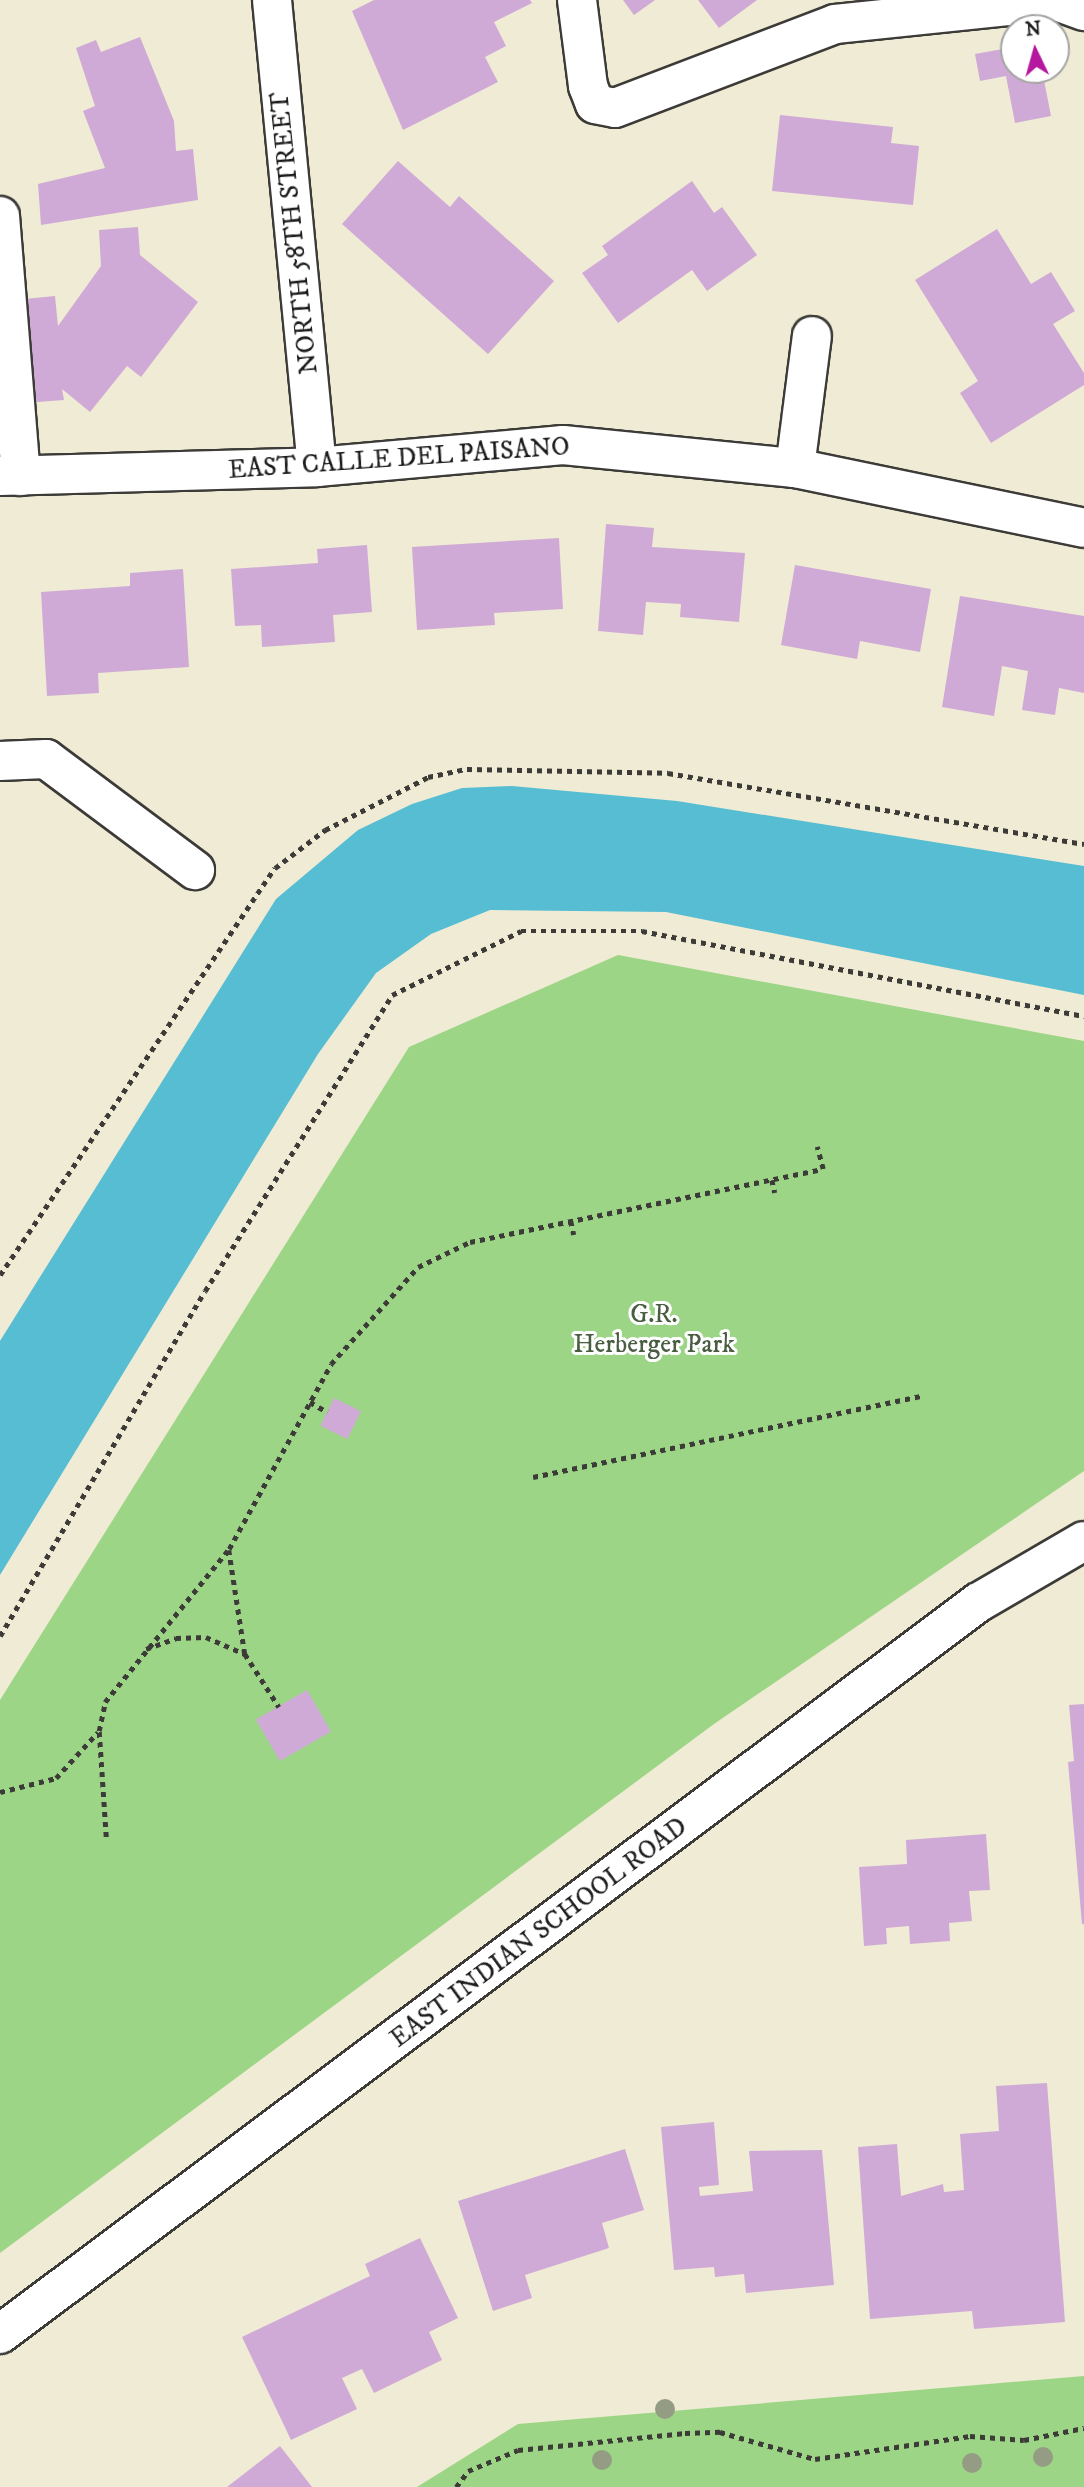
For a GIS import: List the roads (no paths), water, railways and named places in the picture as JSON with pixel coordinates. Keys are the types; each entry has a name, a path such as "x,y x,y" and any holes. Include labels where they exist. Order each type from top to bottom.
{"street":[{"name":"NORTH 58TH STREET","path":"272,0 317,467"},
{"path":"577,0 588,86 595,104 614,108 835,24 1067,4"},
{"path":"0,216 11,476"},
{"path":"795,468 812,336"},
{"name":"EAST CALLE DEL PAISANO","path":"11,476 317,467 564,445 795,468 1084,528"},
{"path":"0,761 46,759 195,870"},
{"name":"EAST INDIAN SCHOOL ROAD","path":"0,2334 979,1602 1084,1541"}],"water":[{"path":"512,786 677,801 1084,866 1084,995 666,912 490,910 431,934 376,973 318,1054 0,1575 0,1341 276,899 358,830 412,804 462,788"}],"park label":[{"name":"G.R. Herberger Park","path":"654,1330"}]}
